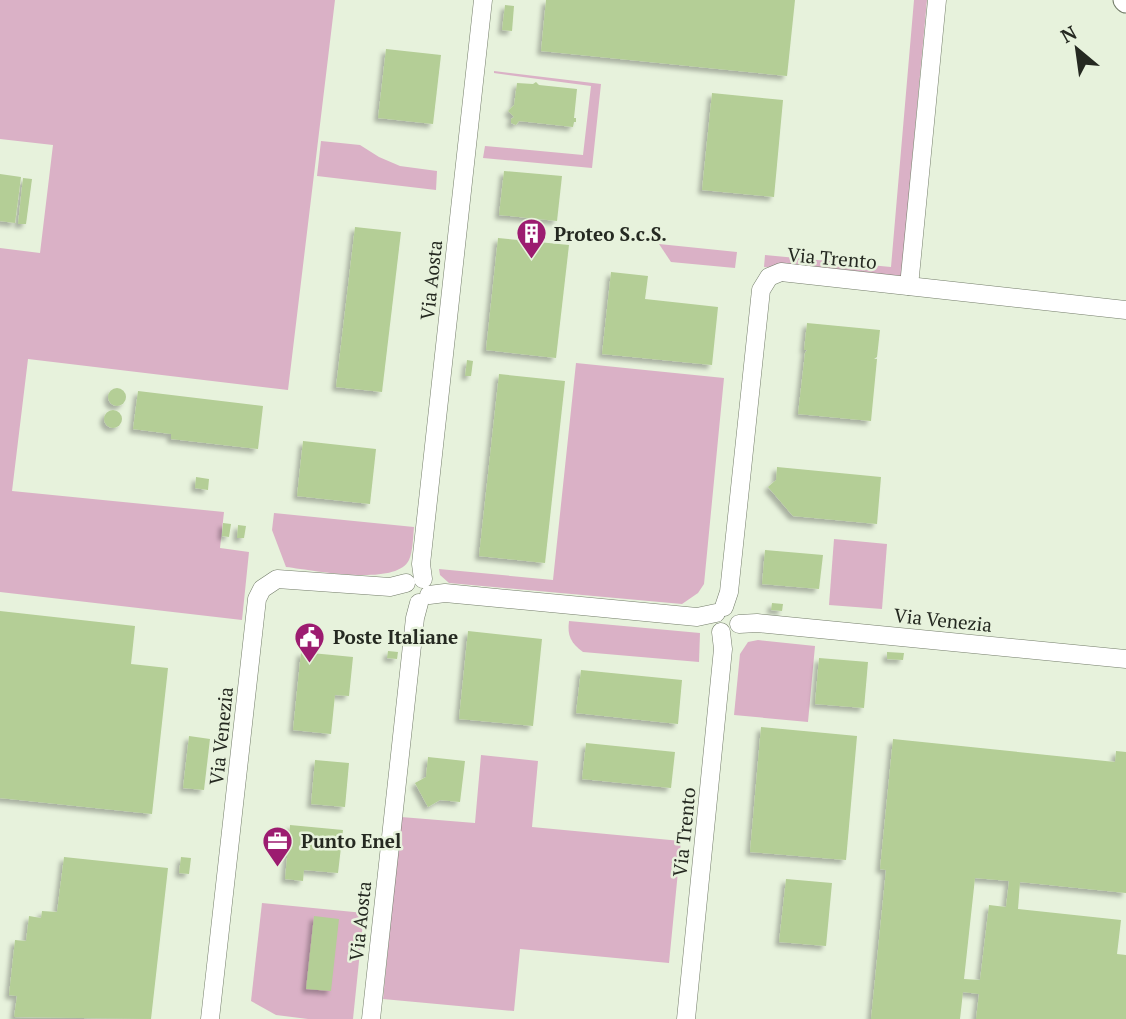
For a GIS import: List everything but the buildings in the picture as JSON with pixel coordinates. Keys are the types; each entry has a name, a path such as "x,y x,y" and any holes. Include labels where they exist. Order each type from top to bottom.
{"street":[{"name":"Via Aosta","path":"371,1019 483,0"},
{"path":"909,286 937,0"},
{"name":"Via Trento","path":"686,1019 762,285 769,276 781,272 1126,310"},
{"name":"Via Venezia","path":"210,1019 257,599 262,589 277,579 417,590 1126,659"}],"shaded area":[{"path":"0,0 335,0 288,390 28,359 12,491 224,512 220,548 249,552 242,620 0,592 0,248 40,253 53,145 0,139"},
{"path":"914,0 927,0 901,280 764,267 765,255 891,267"},
{"path":"494,71 601,84 592,168 483,158 485,146 583,155 591,86"},
{"path":"321,141 360,145 400,166 437,171 436,190 317,176"},
{"path":"659,244 737,252 735,268 671,262"},
{"path":"576,363 724,378 704,584 698,593 682,604 449,583 440,575 439,569 553,580"},
{"path":"274,513 414,527 409,560 401,568 371,575 286,567 272,530"},
{"path":"834,539 887,544 882,609 829,605"},
{"path":"569,621 700,633 699,662 583,652 571,639"},
{"path":"758,640 815,646 808,722 734,715 740,654 748,642"},
{"path":"481,755 538,761 532,827 681,841 669,963 520,949 514,1011 383,999 401,817 475,823"},
{"path":"262,903 364,913 353,1019 308,1019 276,1015 251,1001"}],"place":[{"name":"Proteo S.c.S.","path":"531,261"},
{"name":"Poste Italiane","path":"310,664"},
{"name":"Punto Enel","path":"278,868"}]}
